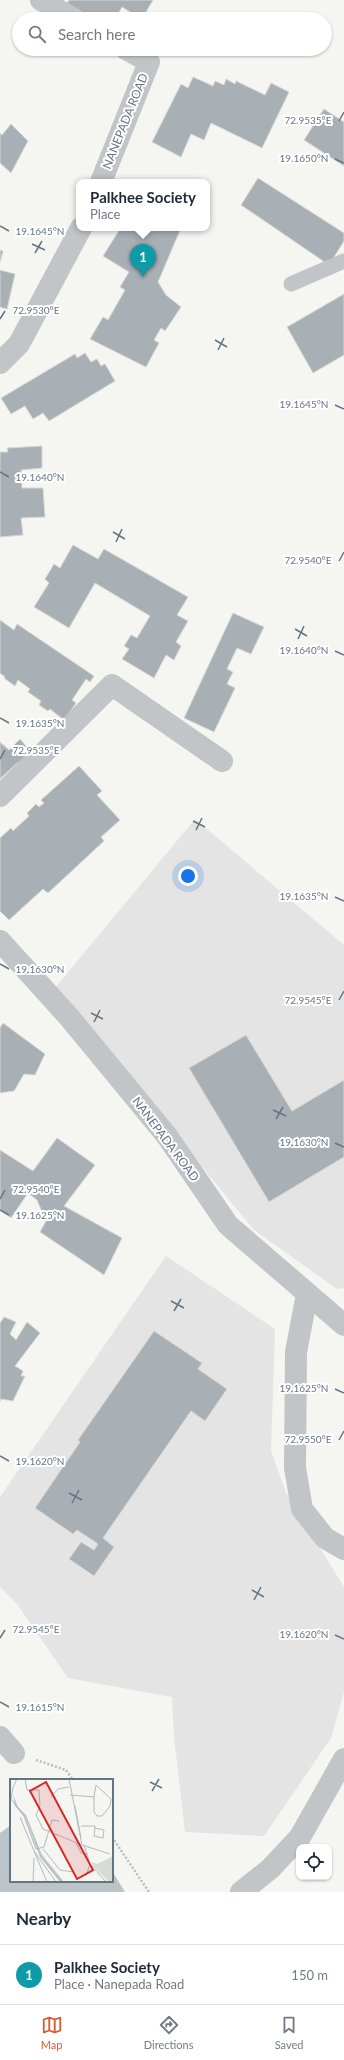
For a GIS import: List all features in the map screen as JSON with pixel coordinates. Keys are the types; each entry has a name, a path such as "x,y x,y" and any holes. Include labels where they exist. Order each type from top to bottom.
{"street":[{"path":"41,0 62,12"},
{"name":"NANEPADA ROAD","path":"102,179 149,62 138,56"},
{"path":"0,363 18,344 79,231"},
{"path":"0,796 112,685 222,761"},
{"name":"NANEPADA ROAD","path":"0,941 70,1017 167,1136 228,1225 344,1325"},
{"path":"307,1294 296,1352 295,1468 302,1509 325,1538 344,1549"},
{"path":"0,1737 14,1753"},
{"path":"240,1892 270,1869 300,1836 344,1759"}],"lane":[{"path":"291,284 344,261"}],"path":[{"path":"14,1753 66,1770 72,1779"},
{"path":"113,1838 150,1892"}],"shaded area":[{"path":"195,819 344,945 344,1288 337,1289 254,1230 55,988"},
{"path":"166,1256 275,1329 271,1451 286,1493 344,1587 344,1692 331,1738 264,1836 185,1832 174,1736 172,1697 68,1678 17,1604 0,1587 0,1497"},
{"path":"10,1826 10,1882 113,1882 113,1873 125,1892 0,1892 0,1833"}],"building":[{"path":"69,0 153,0 146,12 130,12 122,7 119,12 63,11"},
{"path":"193,77 213,86 215,81 224,85 226,79 235,84 236,81 265,95 271,83 289,92 262,148 211,123 204,140 191,134 181,157 152,142 181,84 188,88"},
{"path":"324,109 344,122 344,166 304,140"},
{"path":"11,124 28,141 11,173 0,163 0,133 2,135"},
{"path":"258,178 344,233 344,241 329,265 241,205"},
{"path":"119,231 180,231 158,282 166,295 181,307 165,331 161,328 154,340 159,343 146,367 90,339 103,317 108,320 125,290 120,287 129,272 103,256"},
{"path":"0,250 3,251 0,262"},
{"path":"0,270 15,274 7,309 0,307"},
{"path":"344,294 344,355 313,373 287,327"},
{"path":"85,353 91,362 97,359 101,366 105,364 115,381 49,421 43,413 33,419 25,406 11,414 1,398 75,354 77,358"},
{"path":"42,446 42,468 21,470 22,488 43,488 45,517 21,518 23,535 0,537 0,452 8,452 7,448"},
{"path":"73,545 98,559 104,549 188,597 177,615 188,621 176,642 181,646 174,660 166,655 154,678 122,659 129,649 124,646 131,635 137,638 150,616 95,583 69,628 34,607 49,583 45,579 54,564 60,568"},
{"path":"233,613 264,627 251,654 237,648 227,669 233,672 227,684 235,688 214,732 184,718"},
{"path":"0,620 14,630 17,624 94,676 90,682 86,679 72,700 76,703 64,720 50,709 48,711 39,705 41,701 28,692 30,689 18,680 15,686 0,673"},
{"path":"20,739 33,754 16,764 0,779 0,742 9,750"},
{"path":"79,766 102,791 97,795 120,820 101,837 104,841 48,893 43,889 9,920 0,911 0,838 11,828 13,831 29,816 27,813 36,804 39,807 44,803 41,800"},
{"path":"3,1023 45,1054 35,1075 24,1074 14,1091 0,1093 0,1028"},
{"path":"246,1035 292,1111 344,1080 344,1157 269,1202 189,1068"},
{"path":"57,1138 95,1165 64,1206 122,1238 104,1275 40,1232 46,1221 37,1200 28,1193 11,1218 0,1210 0,1150 33,1171"},
{"path":"4,1317 16,1322 10,1334 16,1340 27,1322 40,1333 15,1366 23,1371 21,1376 25,1376 13,1401 1,1399 0,1402 0,1323"},
{"path":"154,1331 202,1363 198,1369 227,1389 205,1421 191,1411 103,1538 114,1547 94,1576 69,1559 81,1542 94,1550 98,1544 77,1530 73,1534 35,1508 80,1442 78,1440"}],"place":[{"name":"Palkhee Society","path":"143,277"}]}
